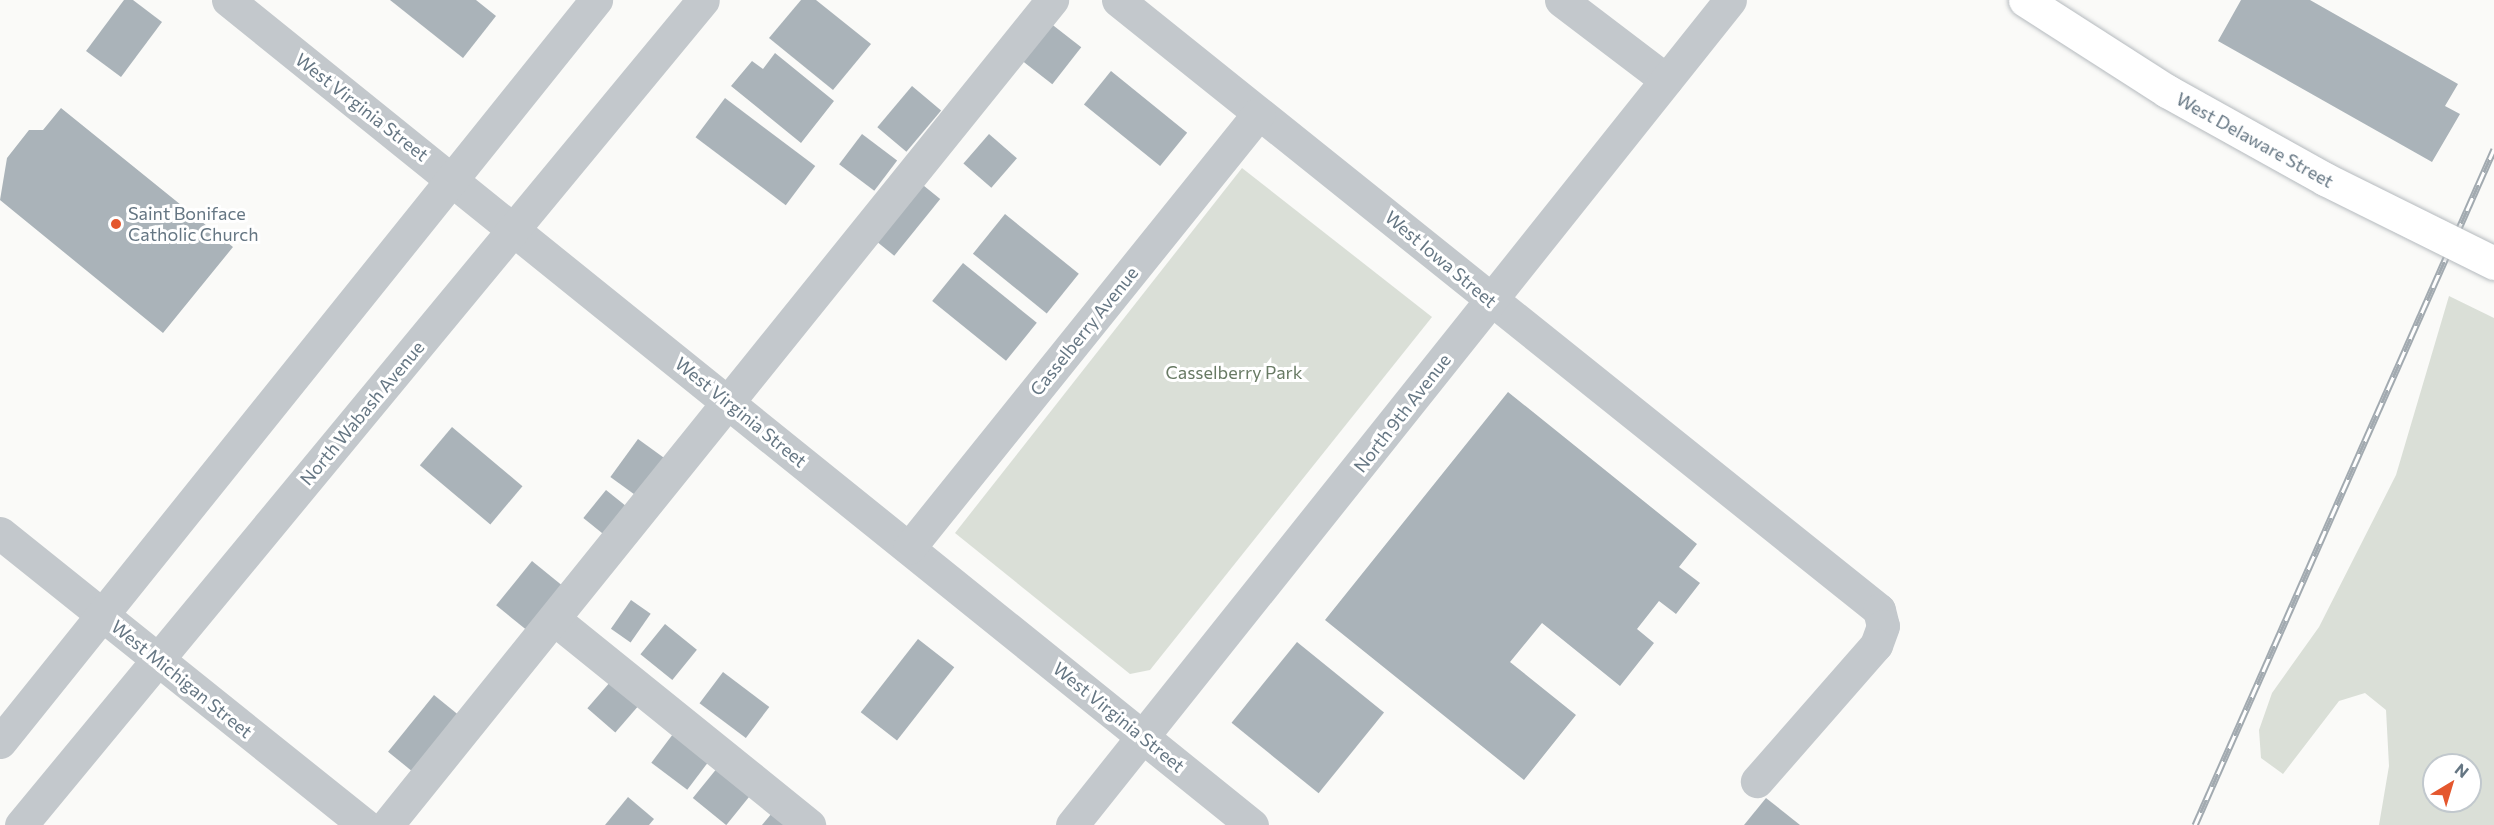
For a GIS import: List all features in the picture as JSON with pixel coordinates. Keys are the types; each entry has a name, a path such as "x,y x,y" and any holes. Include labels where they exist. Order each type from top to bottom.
{"main road":[{"name":"West Delaware Street","path":"2025,0 2167,91 2335,185 2494,263"}],"street":[{"name":"West Virginia Street","path":"228,0 453,178 1252,825"},
{"path":"0,742 596,0"},
{"name":"North Wabash Avenue","path":"21,825 154,658 516,230 703,0"},
{"path":"387,825 1052,0"},
{"name":"West Iowa Street","path":"1118,0 1763,521 1836,571 1879,610 1883,626 1876,645 1757,781"},
{"path":"1561,0 1666,80"},
{"name":"North 9th Avenue","path":"1072,825 1730,0"},
{"name":"Casselberry Avenue","path":"909,548 1259,113"},
{"name":"West Michigan Street","path":"0,533 364,825"},
{"path":"554,619 809,825"}],"green space":[{"name":"Casselberry Park","path":"1242,168 1432,317 1150,670 1130,674 955,533"},
{"path":"2449,296 2494,318 2494,825 2379,825 2389,766 2386,710 2365,693 2339,701 2283,774 2261,758 2259,730 2272,693 2319,627 2396,475"}],"building":[{"path":"124,0 133,0 162,22 121,77 86,51"},
{"path":"390,0 476,0 496,16 463,58"},
{"path":"801,0 816,0 871,44 833,90 769,38"},
{"path":"2241,0 2310,0 2458,84 2445,106 2460,114 2432,162 2218,41"},
{"path":"1045,19 1081,47 1052,84 1016,56"},
{"path":"775,53 834,101 801,143 731,86 752,61 763,69"},
{"path":"1111,71 1187,133 1160,166 1084,104"},
{"path":"912,86 941,110 906,152 877,127"},
{"path":"725,98 815,166 786,205 696,137"},
{"name":"Saint Boniface Catholic Church","path":"61,108 233,247 163,333 0,200 7,158 29,130 43,130"},
{"path":"862,134 897,160 874,191 839,164"},
{"path":"989,134 1017,158 991,188 963,163"},
{"path":"913,177 940,199 894,256 867,234"},
{"path":"1005,214 1079,274 1047,313 973,254"},
{"path":"963,263 1037,323 1006,361 932,301"},
{"path":"1508,392 1697,544 1679,567 1700,583 1676,614 1659,601 1637,629 1654,643 1620,686 1542,623 1510,662 1576,715 1524,780 1325,620"},
{"path":"452,427 522,486 490,524 420,465"},
{"path":"638,439 664,458 636,496 610,477"},
{"path":"606,490 628,508 605,536 583,518"},
{"path":"532,561 563,586 527,630 496,605"},
{"path":"631,600 651,614 631,642 611,629"},
{"path":"665,624 697,650 672,680 640,654"},
{"path":"918,639 954,667 897,741 861,712"},
{"path":"1297,642 1384,712 1319,793 1232,723"},
{"path":"723,672 769,707 746,738 700,703"},
{"path":"611,681 639,705 615,732 587,708"},
{"path":"434,695 462,718 416,774 388,752"},
{"path":"676,730 712,757 687,790 651,763"},
{"path":"718,767 751,794 726,825 693,798"},
{"path":"628,797 654,819 649,825 605,825"},
{"path":"1766,798 1800,825 1744,825"},
{"path":"772,813 787,825 762,825"}],"railway":[{"path":"2195,825 2494,149"}],"place":[{"name":"Saint Boniface Catholic Church","path":"116,224"}]}
